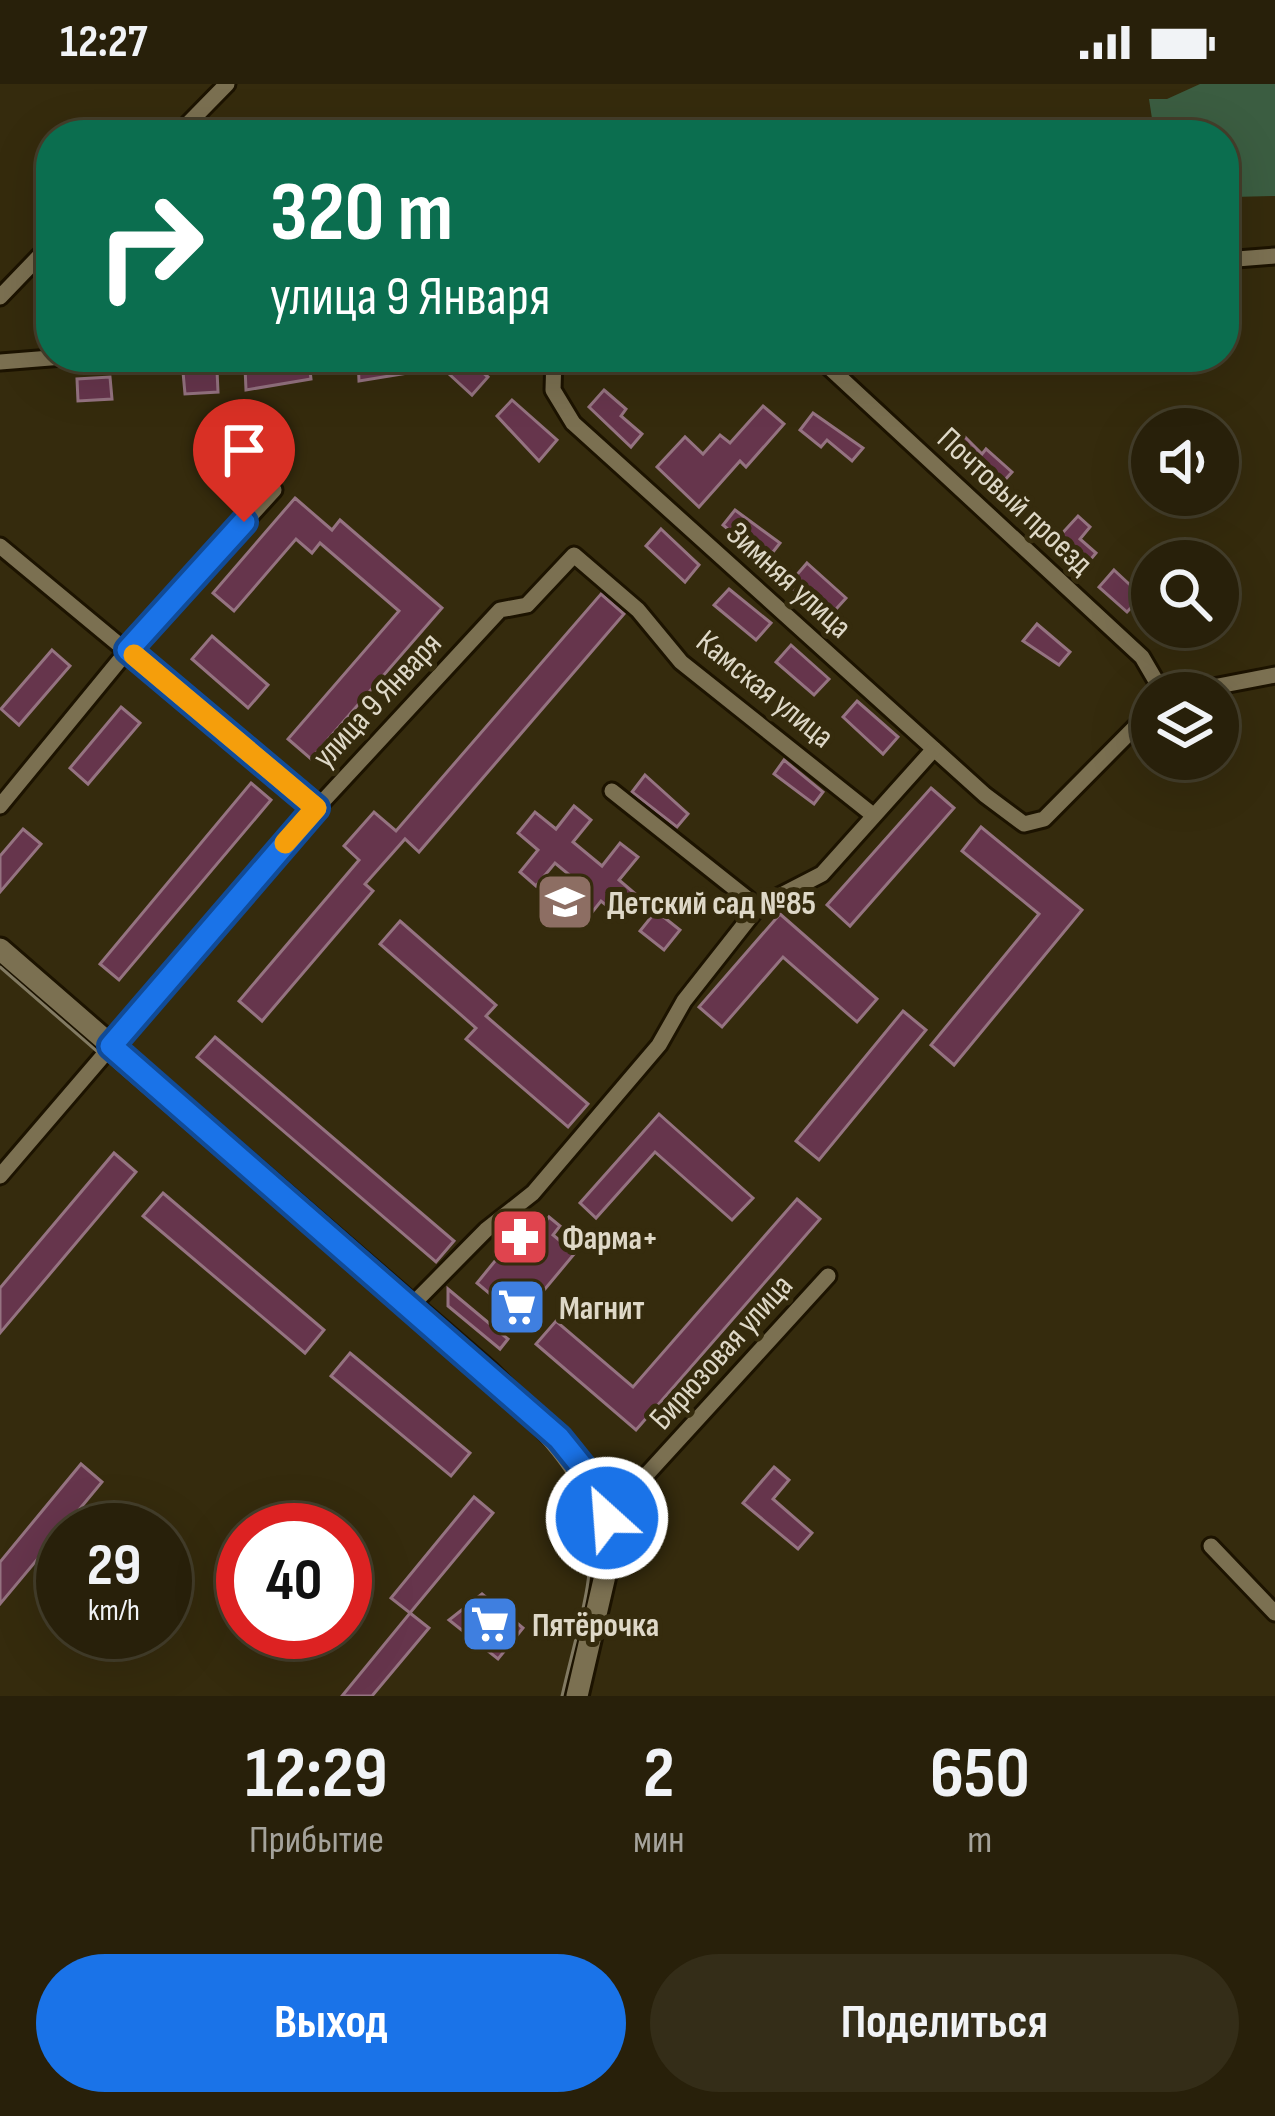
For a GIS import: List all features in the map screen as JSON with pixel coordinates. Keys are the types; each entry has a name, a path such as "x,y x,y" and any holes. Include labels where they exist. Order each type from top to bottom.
{"street":[{"path":"191,120 227,84"},
{"path":"1239,259 1275,256"},
{"path":"0,298 36,260"},
{"path":"0,362 36,359"},
{"name":"Зимняя улица","path":"554,372 554,390 573,422 934,749 1024,824 1044,819 1131,731"},
{"name":"Почтовый проезд","path":"834,372 1142,657 1151,672"},
{"path":"0,806 128,650 274,490"},
{"path":"0,546 316,808"},
{"name":"улица 9 Января","path":"0,1176 316,808 500,610 527,605 574,555"},
{"name":"Камская улица","path":"574,555 638,610 681,662 873,815"},
{"path":"1239,682 1275,675"},
{"path":"409,1308 486,1230 533,1193 659,1045 684,1000 758,907 822,874 934,749"},
{"path":"612,791 758,907"},
{"path":"0,949 569,1449 596,1488 607,1518 608,1574 577,1696"},
{"name":"Бирюзовая улица","path":"607,1518 828,1276"},
{"path":"1211,1546 1275,1613"}],"green space":[{"path":"1200,84 1275,84 1275,196 1239,197 1239,120 1152,120 1149,99 1167,99"}],"building":[{"path":"183,372 217,372 218,392 185,394"},
{"path":"245,372 310,372 311,379 246,390"},
{"path":"359,372 414,372 359,381"},
{"path":"482,372 488,377 472,395 449,374"},
{"path":"110,377 112,399 78,401 77,379"},
{"path":"604,390 626,409 621,416 642,434 631,447 589,407"},
{"path":"512,400 557,440 539,461 497,416"},
{"path":"763,406 784,424 746,467 740,461 699,507 657,467 685,437 703,454 720,435 730,443"},
{"path":"813,413 863,448 852,461 827,440 821,447 800,430"},
{"path":"956,428 982,454 986,449 1012,472 994,492 940,444"},
{"path":"295,498 332,530 340,520 442,608 311,759 288,739 399,611 320,543 312,553 296,539 234,611 213,593"},
{"path":"735,510 780,543 766,561 723,525"},
{"path":"1078,516 1090,527 1080,539 1096,553 1082,570 1056,540"},
{"path":"661,529 699,565 685,582 646,546"},
{"path":"807,563 846,598 828,618 788,585"},
{"path":"1114,570 1131,586 1131,608 1127,612 1099,587"},
{"path":"729,589 771,623 756,640 714,605"},
{"path":"601,594 624,614 419,852 405,839 365,884 373,891 262,1021 239,1001 359,860 344,846 374,812 396,831"},
{"path":"1037,624 1070,652 1059,665 1023,641"},
{"path":"212,636 268,685 248,708 192,659"},
{"path":"791,645 829,679 814,695 776,662"},
{"path":"52,650 70,666 19,725 1,709"},
{"path":"857,701 898,737 883,754 843,717"},
{"path":"121,707 140,723 88,784 70,768"},
{"path":"784,760 823,792 814,804 774,774"},
{"path":"645,775 688,814 677,827 632,792"},
{"path":"251,783 271,800 119,980 100,964"},
{"path":"931,788 954,808 850,926 827,905"},
{"path":"574,806 591,820 573,842 602,866 620,843 638,857 619,880 639,897 622,918 601,901 582,925 564,911 584,887 555,863 536,886 520,872 538,850 518,833 535,812 556,829"},
{"path":"981,827 1082,910 954,1065 931,1045 1039,914 962,851"},
{"path":"23,829 41,844 0,892 0,856"},
{"path":"656,911 680,930 664,950 640,931"},
{"path":"780,914 877,999 857,1022 783,957 722,1027 699,1007"},
{"path":"400,921 496,1005 486,1016 588,1104 568,1127 466,1039 476,1028 380,944"},
{"path":"903,1011 926,1030 819,1160 796,1141"},
{"path":"215,1037 454,1241 436,1262 197,1057"},
{"path":"659,1114 753,1198 732,1220 655,1152 596,1218 580,1203"},
{"path":"114,1153 136,1172 0,1333 0,1288"},
{"path":"163,1193 324,1330 305,1353 143,1216"},
{"path":"797,1199 820,1219 636,1430 536,1344 556,1321 633,1387"},
{"path":"531,1217 542,1226 549,1217 560,1226 553,1235 575,1253 520,1319 477,1283"},
{"path":"448,1289 508,1339 500,1349 448,1306"},
{"path":"350,1353 470,1453 451,1476 331,1376"},
{"path":"81,1464 102,1482 85,1503 49,1503"},
{"path":"774,1467 789,1480 773,1499 812,1533 798,1549 743,1503"},
{"path":"474,1497 493,1513 410,1613 391,1598"},
{"path":"36,1518 36,1561 0,1604 0,1562"},
{"path":"482,1594 523,1628 498,1659 449,1620"},
{"path":"410,1613 429,1628 372,1696 342,1696"}],"tram line":[{"path":"0,967 518,1417 551,1452 574,1484 586,1515 590,1546 582,1614 562,1696"}],"slow traffic":[{"path":"134,655 316,808 285,843"}],"place":[{"name":"Детский сад №85","path":"565,902"},
{"name":"Фарма+","path":"520,1237"},
{"name":"Магнит","path":"517,1307"},
{"name":"Пятёрочка","path":"490,1624"}],"route":[{"path":"244,522 128,650 316,808 111,1046 559,1438 588,1474 607,1518"}]}
